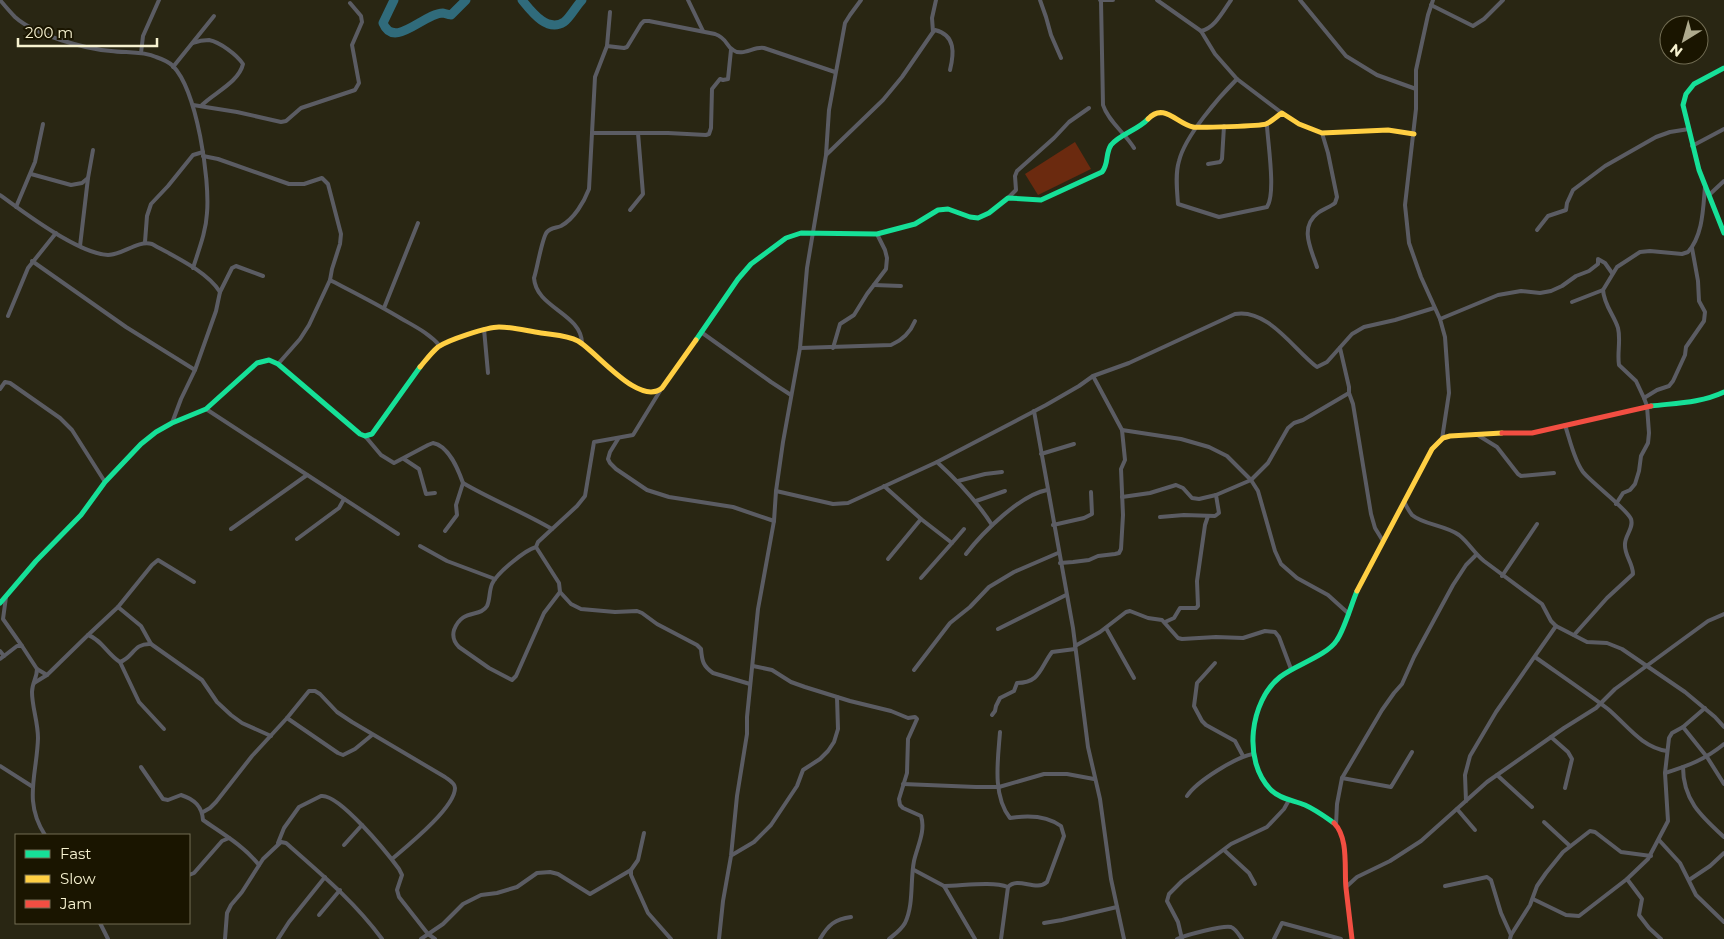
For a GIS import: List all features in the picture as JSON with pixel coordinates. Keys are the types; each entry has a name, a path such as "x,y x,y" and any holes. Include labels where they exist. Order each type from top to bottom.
{"street":[{"path":"0,0 15,17 55,37 92,49 154,55 173,66 193,105 203,154 208,197 204,237 193,268"},
{"path":"141,53 143,36 159,0"},
{"path":"688,0 703,31"},
{"path":"719,939 731,856 737,796 747,734 758,609 774,521 776,491 800,348 807,268 826,154 829,110 846,23 861,0"},
{"path":"826,154 883,100 902,77 933,32 932,18 936,0"},
{"path":"1040,0 1051,35 1061,58"},
{"path":"1113,0 1100,0 1102,99 1107,115 1134,148"},
{"path":"1157,0 1201,31 1215,54 1237,80 1299,124 1322,133 1388,130 1414,134"},
{"path":"1201,31 1208,30 1212,26 1231,0"},
{"path":"1300,0 1340,50 1354,62 1377,75 1416,89"},
{"path":"1433,0 1416,70 1414,134 1405,205 1409,243 1440,319 1445,337 1450,393 1442,439"},
{"path":"1431,5 1473,26 1484,19 1503,0"},
{"path":"193,105 202,105 282,122 286,121 301,108 355,90 359,83 352,45 362,22 361,16 350,3"},
{"path":"582,343 580,333 572,322 540,295 534,278 544,235 550,229 560,226 572,217 586,197 589,189 595,76 607,46 610,12"},
{"path":"173,66 214,16"},
{"path":"592,133 709,134 711,128 712,89 720,79 728,79 731,50 725,39 721,36 703,31 644,21 627,47 607,46"},
{"path":"933,32 935,30 942,32 953,45 954,52 950,70"},
{"path":"193,43 207,40 213,41 235,56 242,64 237,76 202,105"},
{"path":"731,50 743,52 759,47 764,48 835,72"},
{"path":"1724,68 1694,84 1686,94 1683,105 1692,146 1705,186 1724,233"},
{"path":"1237,80 1198,127 1184,149 1179,160 1177,172 1178,204 1219,217 1265,209 1269,205 1271,181 1268,126 1266,124"},
{"path":"536,548 538,542 577,506 584,496 594,442 633,435 660,390 732,286 751,264 786,238 801,232 877,234 916,224 938,210 943,209 953,209 970,217 978,218 989,213 1016,190 1015,176 1017,171 1069,122 1089,108"},
{"path":"1008,198 1041,200 1102,172 1107,166 1109,149 1112,145 1138,128 1156,113 1173,115 1187,126 1198,127 1266,124 1282,113"},
{"path":"16,206 31,174 40,144 43,124"},
{"path":"1208,164 1220,162 1222,159 1224,126"},
{"path":"1537,230 1548,216 1566,210 1567,202 1573,190 1605,166 1656,137 1670,132 1689,129"},
{"path":"1692,146 1724,129"},
{"path":"630,210 643,194 638,132"},
{"path":"1317,267 1309,242 1307,226 1318,213 1335,203 1337,197 1322,133"},
{"path":"80,246 93,150"},
{"path":"145,242 147,216 151,204 192,155 203,154 289,184 304,184 322,178 325,180 341,234 340,244 330,280 309,325 300,340 278,364"},
{"path":"31,174 71,185 82,183 88,178"},
{"path":"1709,195 1724,181"},
{"path":"1572,302 1603,290 1612,273 1622,262 1640,252 1682,254 1688,252 1692,248 1701,222 1705,186"},
{"path":"0,195 56,233 80,246 109,255 145,242 152,244 193,268 216,285 220,292"},
{"path":"384,308 418,223"},
{"path":"8,316 32,261 56,233"},
{"path":"833,348 840,324 852,317 887,265 886,250 877,234"},
{"path":"1644,398 1669,386 1673,381 1684,357 1686,346 1704,321 1705,312 1699,301 1698,281 1692,248"},
{"path":"1440,319 1498,295 1521,291 1540,293 1551,291 1576,276 1589,272 1598,264 1598,259 1605,263 1612,273"},
{"path":"32,261 126,327 195,370"},
{"path":"172,423 181,398 195,370 216,311 220,292 232,268 236,266 263,276"},
{"path":"330,280 384,308 424,332 440,346"},
{"path":"874,285 901,286"},
{"path":"1603,290 1609,312 1619,331 1619,365 1636,381 1647,406 1649,438 1641,456 1634,486 1623,493 1616,504"},
{"path":"776,491 841,504 937,462 1034,411 1094,376 1129,363 1217,321 1239,313 1252,315 1272,326 1317,367 1327,362 1352,334 1364,327 1434,308"},
{"path":"800,348 891,345 904,338 916,321"},
{"path":"484,329 488,373"},
{"path":"365,436 372,434 410,379 427,358 440,346 484,329 516,329 567,337 582,343 630,385 646,392 660,390"},
{"path":"701,332 791,395"},
{"path":"1340,348 1349,387 1348,393 1353,404 1371,514 1383,541"},
{"path":"0,602 81,514 105,482 141,444 156,432 172,423 206,409 257,363 268,360 278,364 360,434 365,436 381,455 390,462 394,463 428,445 438,444 456,466 463,483 552,529"},
{"path":"1060,562 1089,560 1098,556 1120,552 1121,469 1125,460 1122,430 1094,376"},
{"path":"0,389 5,382 10,383 67,424 78,437 105,482"},
{"path":"1352,939 1342,836 1336,824 1316,810 1304,804 1280,797 1270,790 1256,767 1253,754 1254,723 1261,704 1273,684 1291,669 1318,656 1337,641 1358,588 1432,449 1442,439 1449,436 1532,432 1647,406 1694,402 1708,399 1724,392"},
{"path":"1122,497 1150,493 1176,485 1180,486 1189,497 1195,499 1216,495 1251,480 1268,462 1283,436 1294,423 1304,420 1348,393"},
{"path":"206,409 398,534"},
{"path":"1034,411 1075,648 1088,747 1100,798 1117,907 1124,939"},
{"path":"1565,425 1579,466 1593,483 1630,516 1631,520 1631,528 1625,545 1633,574 1607,598 1574,635"},
{"path":"1122,430 1181,439 1218,450 1227,456 1251,480 1258,491 1275,551 1281,564 1297,578 1328,595 1348,614"},
{"path":"1476,434 1497,447 1521,476 1554,472"},
{"path":"618,439 610,452 608,459 610,464 647,490 669,497 740,509 774,521"},
{"path":"1041,454 1074,444"},
{"path":"404,458 419,469 426,494 435,493"},
{"path":"937,462 958,480 976,501 992,525"},
{"path":"958,480 1002,472"},
{"path":"231,529 307,475"},
{"path":"445,531 458,515 456,502 463,483"},
{"path":"884,486 921,519 952,543"},
{"path":"966,554 992,525 1032,495 1047,490"},
{"path":"976,501 1006,491"},
{"path":"1053,525 1084,518 1092,514 1091,492"},
{"path":"1160,518 1215,516 1219,513 1216,495"},
{"path":"297,539 339,508 344,499"},
{"path":"1404,501 1413,515 1458,534 1468,543 1476,555 1542,604 1551,621 1556,626 1587,642 1614,644 1648,665 1705,708 1724,727"},
{"path":"1165,622 1174,618 1180,608 1196,608 1198,606 1198,573 1208,516"},
{"path":"888,559 921,519"},
{"path":"1502,576 1537,524"},
{"path":"921,578 964,530"},
{"path":"420,546 447,560 495,579"},
{"path":"536,548 531,549 515,560 495,579 490,588 486,606 482,610 459,619 453,636 455,643 489,668 512,680 516,676 544,614 560,592"},
{"path":"536,548 559,583 560,592 571,604 581,609 615,612 637,611 642,613 697,645 701,649 701,660 708,670 750,684"},
{"path":"914,670 950,623 970,607 989,586 1014,572 1058,553"},
{"path":"1336,824 1337,804 1342,778 1382,710 1402,684 1414,657 1453,585 1466,565 1476,555"},
{"path":"33,684 47,675 118,607 158,560 194,582"},
{"path":"998,629 1066,595"},
{"path":"6,597 3,619 37,669 47,675"},
{"path":"118,607 141,626 151,644 202,680 217,702 231,715 271,736"},
{"path":"992,715 1000,698 1014,690 1017,683 1024,684 1034,680 1052,652 1075,648 1128,611 1148,618 1162,620 1178,638 1182,639 1243,638 1265,631 1275,632 1282,642 1291,669"},
{"path":"1346,887 1357,876 1390,861 1413,847 1434,831 1466,800 1497,775 1600,704 1615,690 1708,620 1724,614"},
{"path":"1466,800 1465,775 1470,756 1496,712 1556,626"},
{"path":"1106,628 1134,678"},
{"path":"88,635 97,639 107,652 120,662 139,702 164,729"},
{"path":"120,662 140,645 151,644"},
{"path":"0,651 2,657 17,646 22,646"},
{"path":"1535,657 1600,704 1642,741 1654,748 1667,751"},
{"path":"1215,663 1197,683 1194,706 1202,721 1235,741 1243,756"},
{"path":"753,666 772,670 791,682 837,697 892,711 908,718 916,717 917,720 908,739 907,773 899,799 900,805 904,809 919,814 922,818 921,835 907,918 899,931 889,939"},
{"path":"37,669 32,695 38,737 32,802 34,814 44,834"},
{"path":"203,812 216,802 252,756 287,718 308,691 315,691 337,712 372,735 445,777 455,787 447,805 432,824 392,860"},
{"path":"731,856 754,842 771,826 797,786 803,770 820,759 834,742 838,729 837,697"},
{"path":"1533,899 1566,915 1576,916 1585,912 1627,879 1651,856 1668,821 1666,773 1670,735 1683,727 1705,708"},
{"path":"287,718 343,755 355,749 372,735"},
{"path":"1683,727 1707,757 1724,784"},
{"path":"1000,732 999,787 1004,809 1010,818 1040,817 1059,824 1064,830 1060,849 1047,882 1040,886 1016,883 1010,884 1008,887 1001,939"},
{"path":"1551,737 1568,752 1572,759 1565,788"},
{"path":"1666,773 1707,757 1724,744"},
{"path":"1342,778 1391,787 1412,752"},
{"path":"1187,796 1201,782 1243,756 1253,754"},
{"path":"0,766 33,787"},
{"path":"1683,767 1684,784 1692,803 1704,818 1724,837"},
{"path":"141,768 164,799 168,800 178,795 184,795 199,806 203,812 203,820 222,832 253,857 259,865"},
{"path":"904,784 976,788 999,787 1044,774 1066,774 1094,779"},
{"path":"1497,775 1532,807"},
{"path":"225,939 227,914 263,859 278,843 284,828 299,807 325,795 362,825 400,869 402,875 397,890 399,897 428,934 435,939"},
{"path":"1242,939 1230,927 1197,932 1180,938 1176,917 1167,901 1168,894 1182,881 1238,840 1267,826 1284,809 1289,800"},
{"path":"1457,809 1475,830"},
{"path":"1544,822 1570,846"},
{"path":"344,845 362,825"},
{"path":"1511,937 1533,899 1536,886 1558,858 1583,835 1592,831 1621,852 1651,856"},
{"path":"222,832 222,841"},
{"path":"420,939 443,924 463,904 481,895 509,890 537,873 550,872 558,874 590,894 631,870 638,860 644,833"},
{"path":"190,875 194,874 222,841 229,838"},
{"path":"1659,840 1680,863 1696,895 1724,922"},
{"path":"278,843 286,843 340,890 382,939"},
{"path":"1224,850 1249,873 1256,884"},
{"path":"1689,880 1710,866 1724,853"},
{"path":"253,857 263,859"},
{"path":"631,870 632,880 648,913 671,939"},
{"path":"914,870 944,886 989,884 1008,887"},
{"path":"278,939 289,922 325,877"},
{"path":"1445,886 1487,877 1490,880 1500,913 1511,937"},
{"path":"1627,879 1642,899 1638,912 1641,919 1660,939"},
{"path":"944,886 975,939"},
{"path":"319,915 340,890"},
{"path":"1044,923 1117,907"},
{"path":"820,939 832,922 851,917"},
{"path":"1274,939 1282,923 1341,939"},
{"path":"100,924 108,939"}],"shaded area":[{"path":"1075,142 1091,169 1038,195 1025,174"}],"waterway":[{"path":"394,0 383,23 388,30 394,33 402,32 435,15 443,13 451,15 466,0"},
{"path":"522,0 540,19 552,25 564,22 582,0"}],"traffic: fast":[{"path":"1724,68 1694,84 1686,94 1683,105 1699,170 1724,233"},
{"path":"696,340 738,279 751,264 786,238 801,233 877,234 915,224 938,210 948,209 978,218 989,213 1008,198 1041,200 1102,172 1106,166 1111,145 1148,119"},
{"path":"0,603 36,561 81,515 105,482 141,444 156,432 172,423 206,409 257,363 269,360 278,364 360,434 365,436 372,434 420,367"},
{"path":"1651,406 1697,400 1724,392"},
{"path":"1334,823 1309,807 1271,790 1262,778 1256,763 1253,748 1253,732 1256,716 1262,701 1280,677 1319,656 1337,640 1357,591"}],"traffic: slow":[{"path":"1148,119 1154,114 1165,113 1193,127 1242,126 1266,124 1282,113 1299,124 1322,133 1388,130 1414,134"},
{"path":"420,367 438,347 450,341 486,329 509,328 574,339 586,347 618,376 642,390 653,392 662,388 696,340"},
{"path":"1357,591 1432,449 1443,438 1450,436 1502,433"}],"traffic: jam":[{"path":"1502,433 1532,433 1651,406"},
{"path":"1334,823 1339,829 1344,845 1346,888 1352,939"}]}
